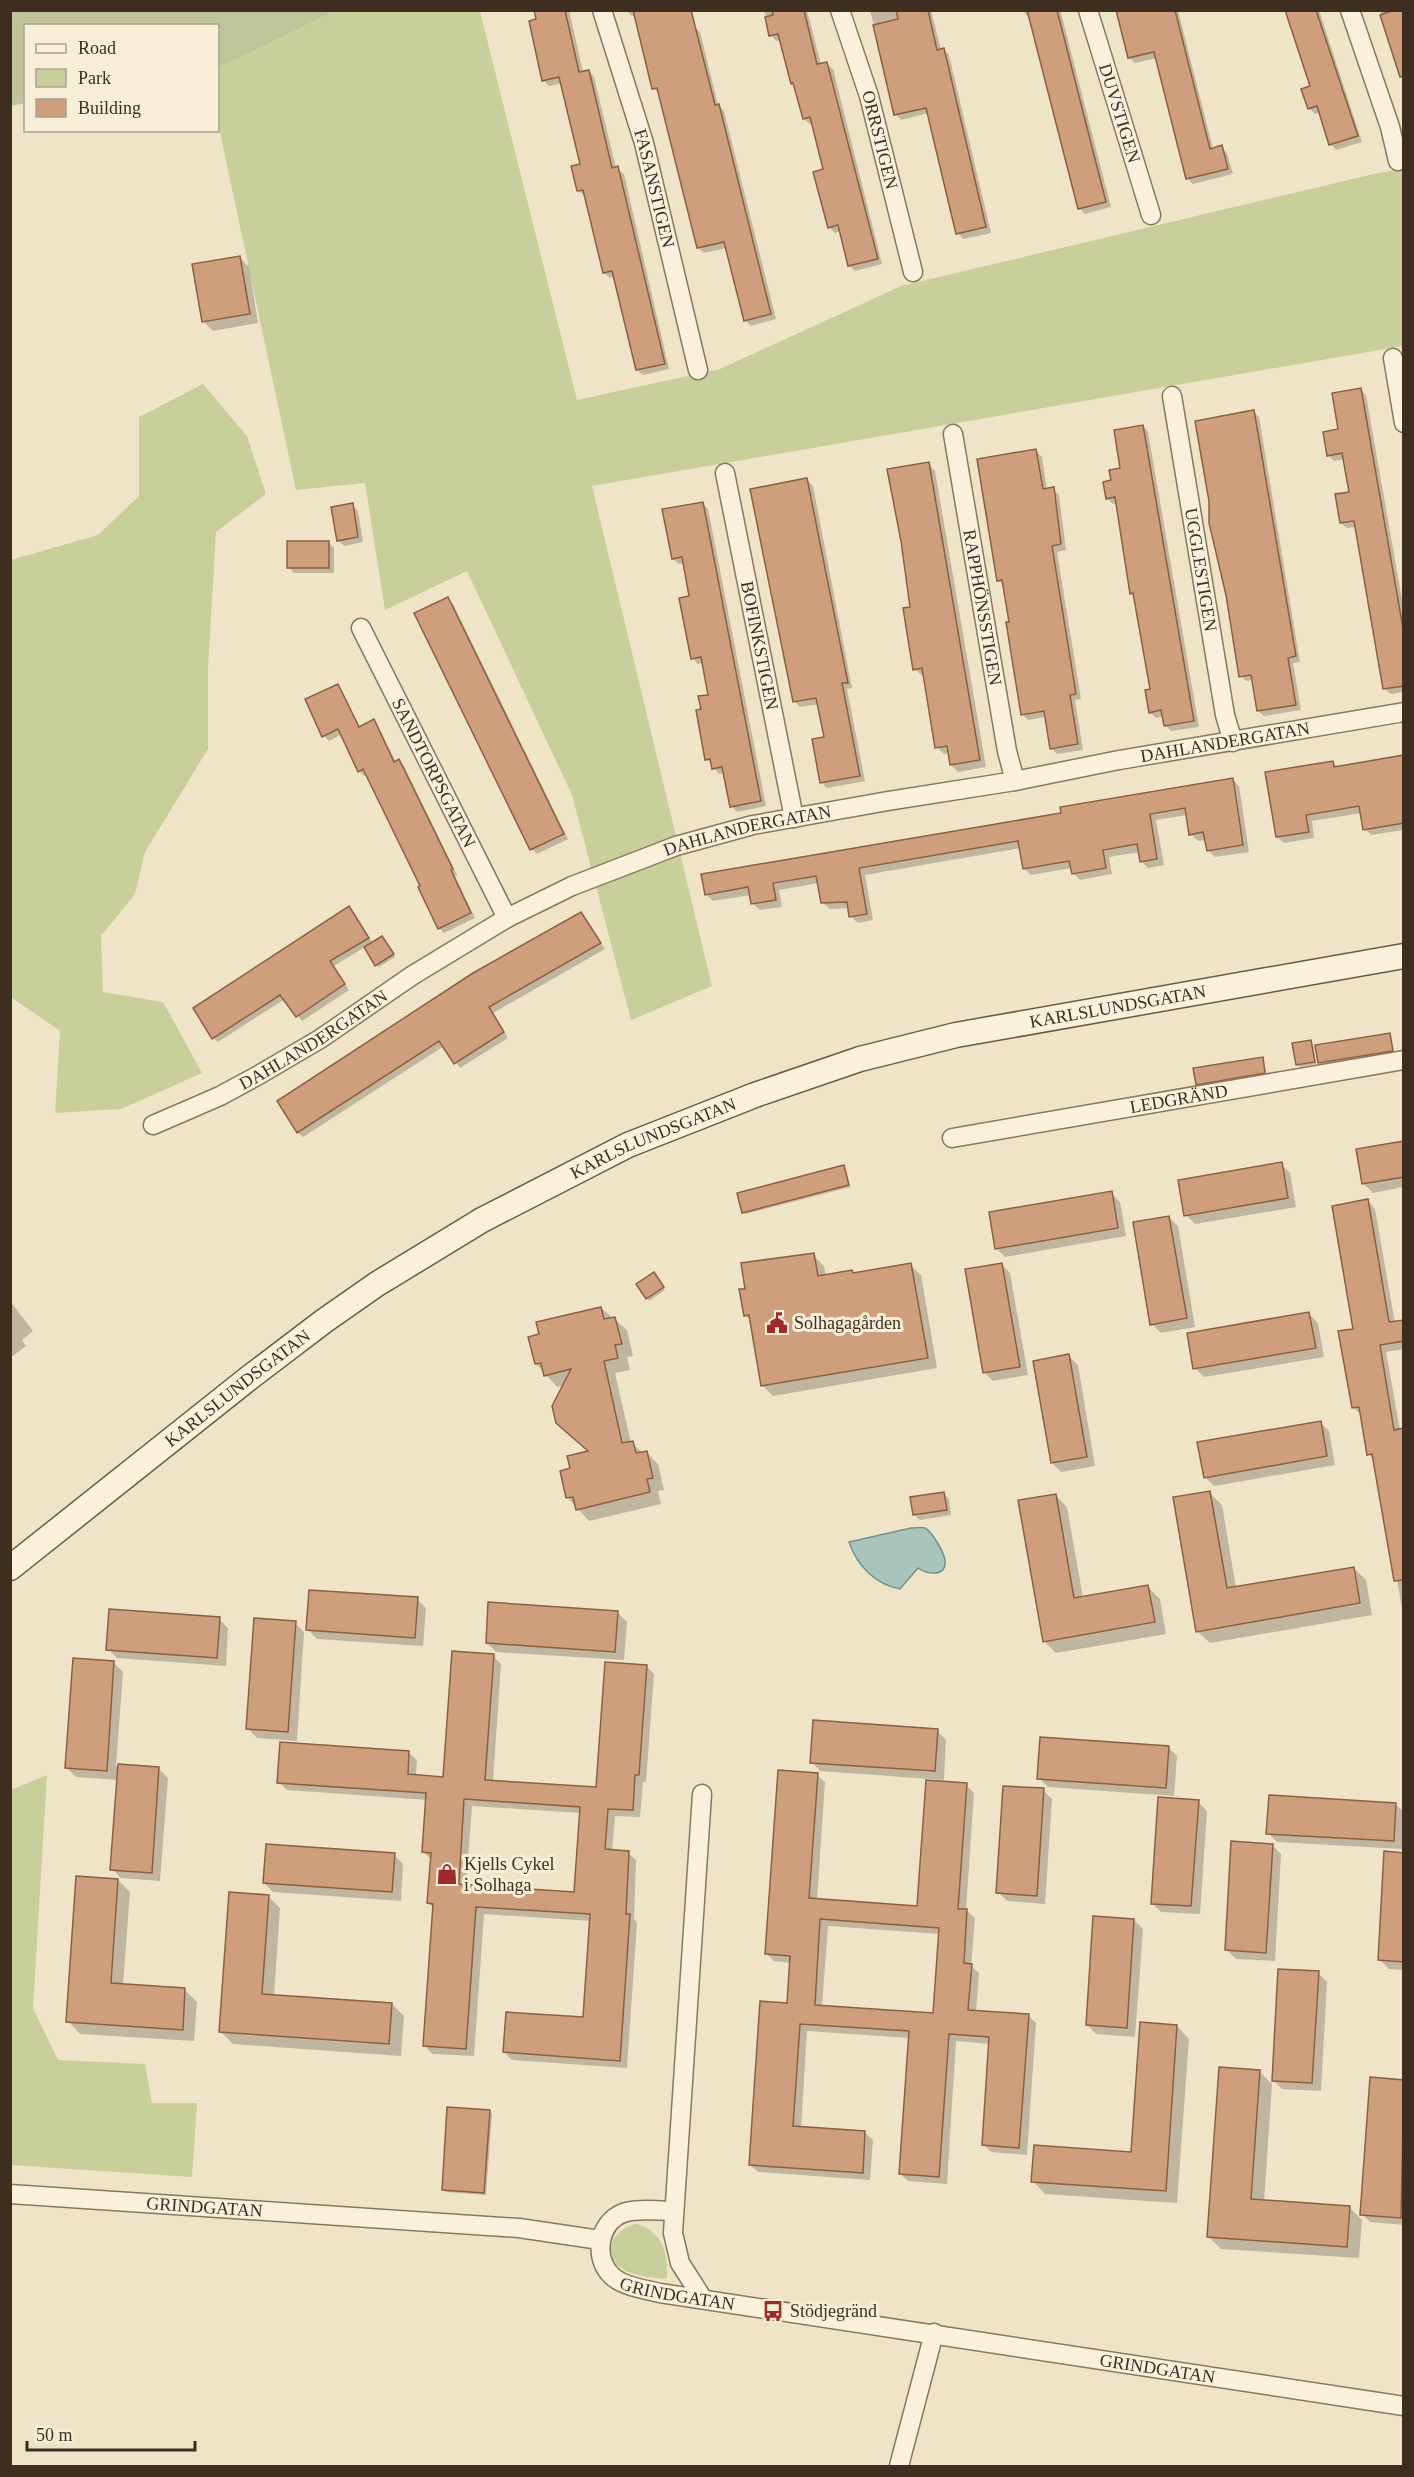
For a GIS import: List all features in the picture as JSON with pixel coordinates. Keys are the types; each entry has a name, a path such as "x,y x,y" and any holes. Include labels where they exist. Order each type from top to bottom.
{"main road":[{"name":"KARLSLUNDSGATAN","path":"10,1568 249,1378 377,1284 482,1220 628,1145 755,1095 860,1059 956,1035 1103,1007 1404,956"}],"street":[{"name":"FASANSTIGEN","path":"602,10 644,143 698,370"},
{"name":"ORRSTIGEN","path":"840,10 869,96 913,272"},
{"name":"DUVSTIGEN","path":"1088,10 1151,215"},
{"path":"1350,10 1390,127 1398,161"},
{"path":"1393,358 1404,423"},
{"name":"UGGLESTIGEN","path":"1172,396 1225,715 1233,742"},
{"name":"RAPPHÖNSSTIGEN","path":"953,434 1007,751 1015,781"},
{"name":"BOFINKSTIGEN","path":"725,473 794,818"},
{"name":"SANDTORPSGATAN","path":"361,628 507,918"},
{"name":"DAHLANDERGATAN","path":"153,1125 257,1077 320,1039 412,975 507,918 572,886 676,846 753,825 1404,712"},
{"name":"LEDGRÄND","path":"952,1138 1404,1060"},
{"path":"702,1794 673,2233 676,2250 686,2275 703,2299"},
{"name":"GRINDGATAN","path":"10,2194 519,2228 600,2241 601,2259 612,2276 628,2285 660,2293 1404,2406"},
{"path":"600,2241 604,2230 613,2218 624,2212 674,2211"},
{"path":"899,2466 934,2333"}],"green space":[{"path":"11,10 335,10 219,68 219,24 24,24 24,103 11,106"},
{"path":"335,11 480,11 577,400 720,369 901,286 1403,169 1403,346 592,486 712,986 631,1020 572,795 467,571 385,610 365,483 296,490 219,128 219,68"},
{"path":"203,384 247,436 266,494 216,532 208,668 208,749 145,852 135,894 101,936 103,992 163,1002 202,1073 121,1109 55,1113 60,1031 11,997 11,560 98,535 139,496 139,417"},
{"path":"47,1775 33,2008 58,2060 145,2064 152,2103 197,2103 192,2177 11,2165 11,1790"},
{"path":"636,2224 652,2231 662,2244 667,2260 667,2278 625,2271 614,2262 611,2256 612,2242 622,2230"}],"water":[{"path":"911,1528 925,1528 931,1533 942,1552 945,1566 943,1570 936,1573 918,1568 900,1589 882,1583 868,1572 862,1566 849,1542"}],"building":[{"path":"534,10 565,10 579,72 589,70 612,168 618,166 665,364 636,370 612,271 603,273 583,190 577,191 571,166 580,164 559,77 542,81 529,21 536,19"},
{"path":"633,10 691,10 715,105 719,104 771,314 744,321 724,242 697,248 657,88 652,89"},
{"path":"772,10 804,10 817,64 827,62 878,259 848,266 838,225 828,228 813,172 823,169 810,117 803,119 778,34 769,36 765,17 773,15"},
{"path":"896,10 928,10 937,50 944,48 986,227 956,234 926,108 894,115 873,25 898,19"},
{"path":"1027,10 1057,10 1106,202 1078,209"},
{"path":"1116,10 1175,10 1210,149 1222,145 1228,169 1186,179 1154,52 1128,58"},
{"path":"1285,10 1316,10 1358,136 1329,145 1317,106 1308,109 1301,89 1310,86"},
{"path":"1394,10 1404,10 1404,76 1400,77 1380,15"},
{"path":"240,256 250,314 202,322 192,264"},
{"path":"1361,388 1404,634 1404,686 1383,689 1354,521 1340,523 1335,494 1349,492 1342,453 1327,456 1323,432 1338,429 1332,393"},
{"path":"1254,410 1296,656 1288,658 1296,705 1257,711 1251,675 1239,677 1226,595 1209,523 1209,501 1195,421"},
{"path":"1143,425 1194,721 1164,726 1161,710 1149,713 1145,690 1150,689 1133,593 1130,594 1115,497 1106,499 1103,482 1111,480 1109,470 1120,468 1114,430"},
{"path":"1036,449 1043,489 1054,487 1061,544 1052,546 1076,694 1070,695 1078,744 1050,749 1044,711 1021,715 1006,622 1009,622 1002,580 997,581 977,459"},
{"path":"929,462 980,760 950,765 947,746 935,748 922,668 913,670 903,608 910,607 901,541 887,469"},
{"path":"807,478 848,683 842,683 860,776 820,783 812,739 824,737 816,698 793,702 750,489"},
{"path":"703,502 761,801 730,807 722,767 712,769 710,759 705,760 696,710 701,709 698,696 708,695 701,657 691,659 679,598 689,596 682,557 672,559 662,509"},
{"path":"353,503 358,537 337,541 331,507"},
{"path":"287,541 329,541 329,568 287,568"},
{"path":"448,597 564,834 530,850 414,613"},
{"path":"338,684 359,727 374,719 394,762 399,759 453,869 451,870 471,913 438,929 418,887 420,886 363,769 358,772 338,729 322,737 305,699"},
{"path":"1404,755 1404,823 1363,830 1359,806 1306,815 1309,832 1276,837 1265,772 1333,761 1334,767"},
{"path":"1233,778 1243,845 1207,851 1203,832 1189,835 1185,808 1150,814 1157,859 1140,862 1137,844 1103,850 1106,868 1072,874 1069,861 1023,869 1018,841 859,868 867,914 849,917 847,902 821,903 816,876 773,883 776,900 751,904 748,887 705,895 701,874 1061,813 1060,807"},
{"path":"349,906 369,938 330,961 345,984 296,1017 280,995 212,1039 193,1008"},
{"path":"581,912 601,943 489,1007 504,1032 454,1064 439,1041 297,1133 277,1101 473,973"},
{"path":"382,936 394,954 375,966 364,947"},
{"path":"1390,1033 1393,1051 1318,1063 1315,1045"},
{"path":"1311,1040 1315,1062 1296,1065 1292,1043"},
{"path":"1263,1057 1265,1073 1196,1085 1193,1068"},
{"path":"1404,1141 1404,1177 1362,1184 1356,1149"},
{"path":"1282,1162 1288,1198 1184,1216 1178,1180"},
{"path":"844,1165 849,1185 742,1213 737,1193"},
{"path":"1112,1191 1118,1228 995,1249 989,1212"},
{"path":"1368,1199 1389,1322 1404,1320 1404,1341 1380,1345 1394,1430 1404,1428 1404,1580 1394,1581 1372,1454 1367,1455 1359,1407 1352,1408 1338,1331 1353,1329 1332,1206"},
{"path":"1169,1216 1187,1318 1150,1325 1133,1222"},
{"path":"814,1253 818,1276 852,1270 853,1273 911,1263 928,1358 761,1386 749,1315 744,1316 739,1289 745,1289 741,1263"},
{"path":"1002,1263 1020,1367 983,1373 965,1269"},
{"path":"654,1272 664,1287 646,1299 636,1284"},
{"path":"601,1307 604,1319 615,1317 622,1344 615,1345 618,1358 604,1361 622,1443 633,1441 636,1453 647,1451 653,1478 647,1479 650,1492 576,1510 573,1497 566,1498 560,1471 570,1468 567,1456 588,1451 556,1423 552,1406 571,1369 544,1376 541,1363 535,1364 528,1337 539,1334 536,1322"},
{"path":"1309,1312 1316,1348 1193,1369 1187,1333"},
{"path":"1069,1354 1087,1457 1051,1463 1033,1361"},
{"path":"1321,1421 1327,1456 1204,1478 1197,1442"},
{"path":"1210,1491 1227,1588 1354,1567 1360,1603 1196,1632 1173,1497"},
{"path":"944,1492 947,1510 913,1515 910,1497"},
{"path":"1056,1494 1074,1598 1148,1585 1155,1622 1043,1642 1018,1500"},
{"path":"309,1590 418,1597 415,1638 306,1630"},
{"path":"488,1602 618,1611 615,1652 486,1643"},
{"path":"109,1609 220,1617 217,1658 106,1650"},
{"path":"254,1618 296,1621 288,1732 246,1729"},
{"path":"452,1651 494,1654 485,1780 596,1787 605,1662 647,1665 639,1775 635,1775 633,1810 608,1809 605,1849 629,1851 626,1914 630,1914 620,2061 503,2052 506,2012 583,2017 590,1914 476,1907 466,2049 423,2046 433,1904 427,1903 431,1853 422,1852 426,1793 277,1783 280,1742 409,1751 408,1774 443,1777","holes":["464,1799 580,1807 574,1892 459,1884"]},
{"path":"73,1658 114,1661 107,1771 65,1768"},
{"path":"813,1720 938,1729 935,1771 810,1763"},
{"path":"1040,1737 1169,1746 1166,1788 1037,1779"},
{"path":"118,1764 159,1767 152,1873 110,1870"},
{"path":"778,1770 818,1773 809,1898 917,1906 926,1780 967,1783 958,1909 967,1909 964,1963 972,1964 968,2010 1029,2014 1019,2148 982,2145 989,2037 949,2034 939,2177 899,2174 909,2031 800,2024 793,2126 865,2131 863,2173 749,2165 760,2001 787,2003 790,1956 765,1954","holes":["820,1919 939,1928 933,2013 815,2005"]},
{"path":"1003,1786 1044,1788 1037,1896 996,1893"},
{"path":"1269,1795 1396,1803 1394,1841 1266,1834"},
{"path":"1158,1797 1199,1800 1191,1906 1151,1904"},
{"path":"1231,1841 1273,1844 1266,1953 1225,1950"},
{"path":"266,1844 395,1853 392,1892 263,1883"},
{"path":"1384,1851 1404,1853 1404,1962 1378,1960"},
{"path":"76,1876 118,1879 111,1983 185,1988 183,2030 66,2022"},
{"path":"229,1892 269,1895 262,1994 392,2003 389,2044 219,2032"},
{"path":"1093,1916 1134,1919 1127,2028 1086,2025"},
{"path":"1278,1969 1319,1971 1312,2083 1272,2081"},
{"path":"1140,2022 1177,2025 1166,2191 1031,2182 1034,2145 1131,2152"},
{"path":"1219,2067 1260,2070 1251,2199 1350,2206 1347,2247 1207,2237"},
{"path":"1370,2077 1404,2080 1401,2218 1360,2215"},
{"path":"447,2107 490,2110 484,2193 442,2190"}],"place":[{"name":"Solhagagården","path":"777,1323"},
{"name":"Kjells Cykel i Solhaga","path":"447,1874"},
{"name":"Stödjegränd","path":"773,2311"}]}
